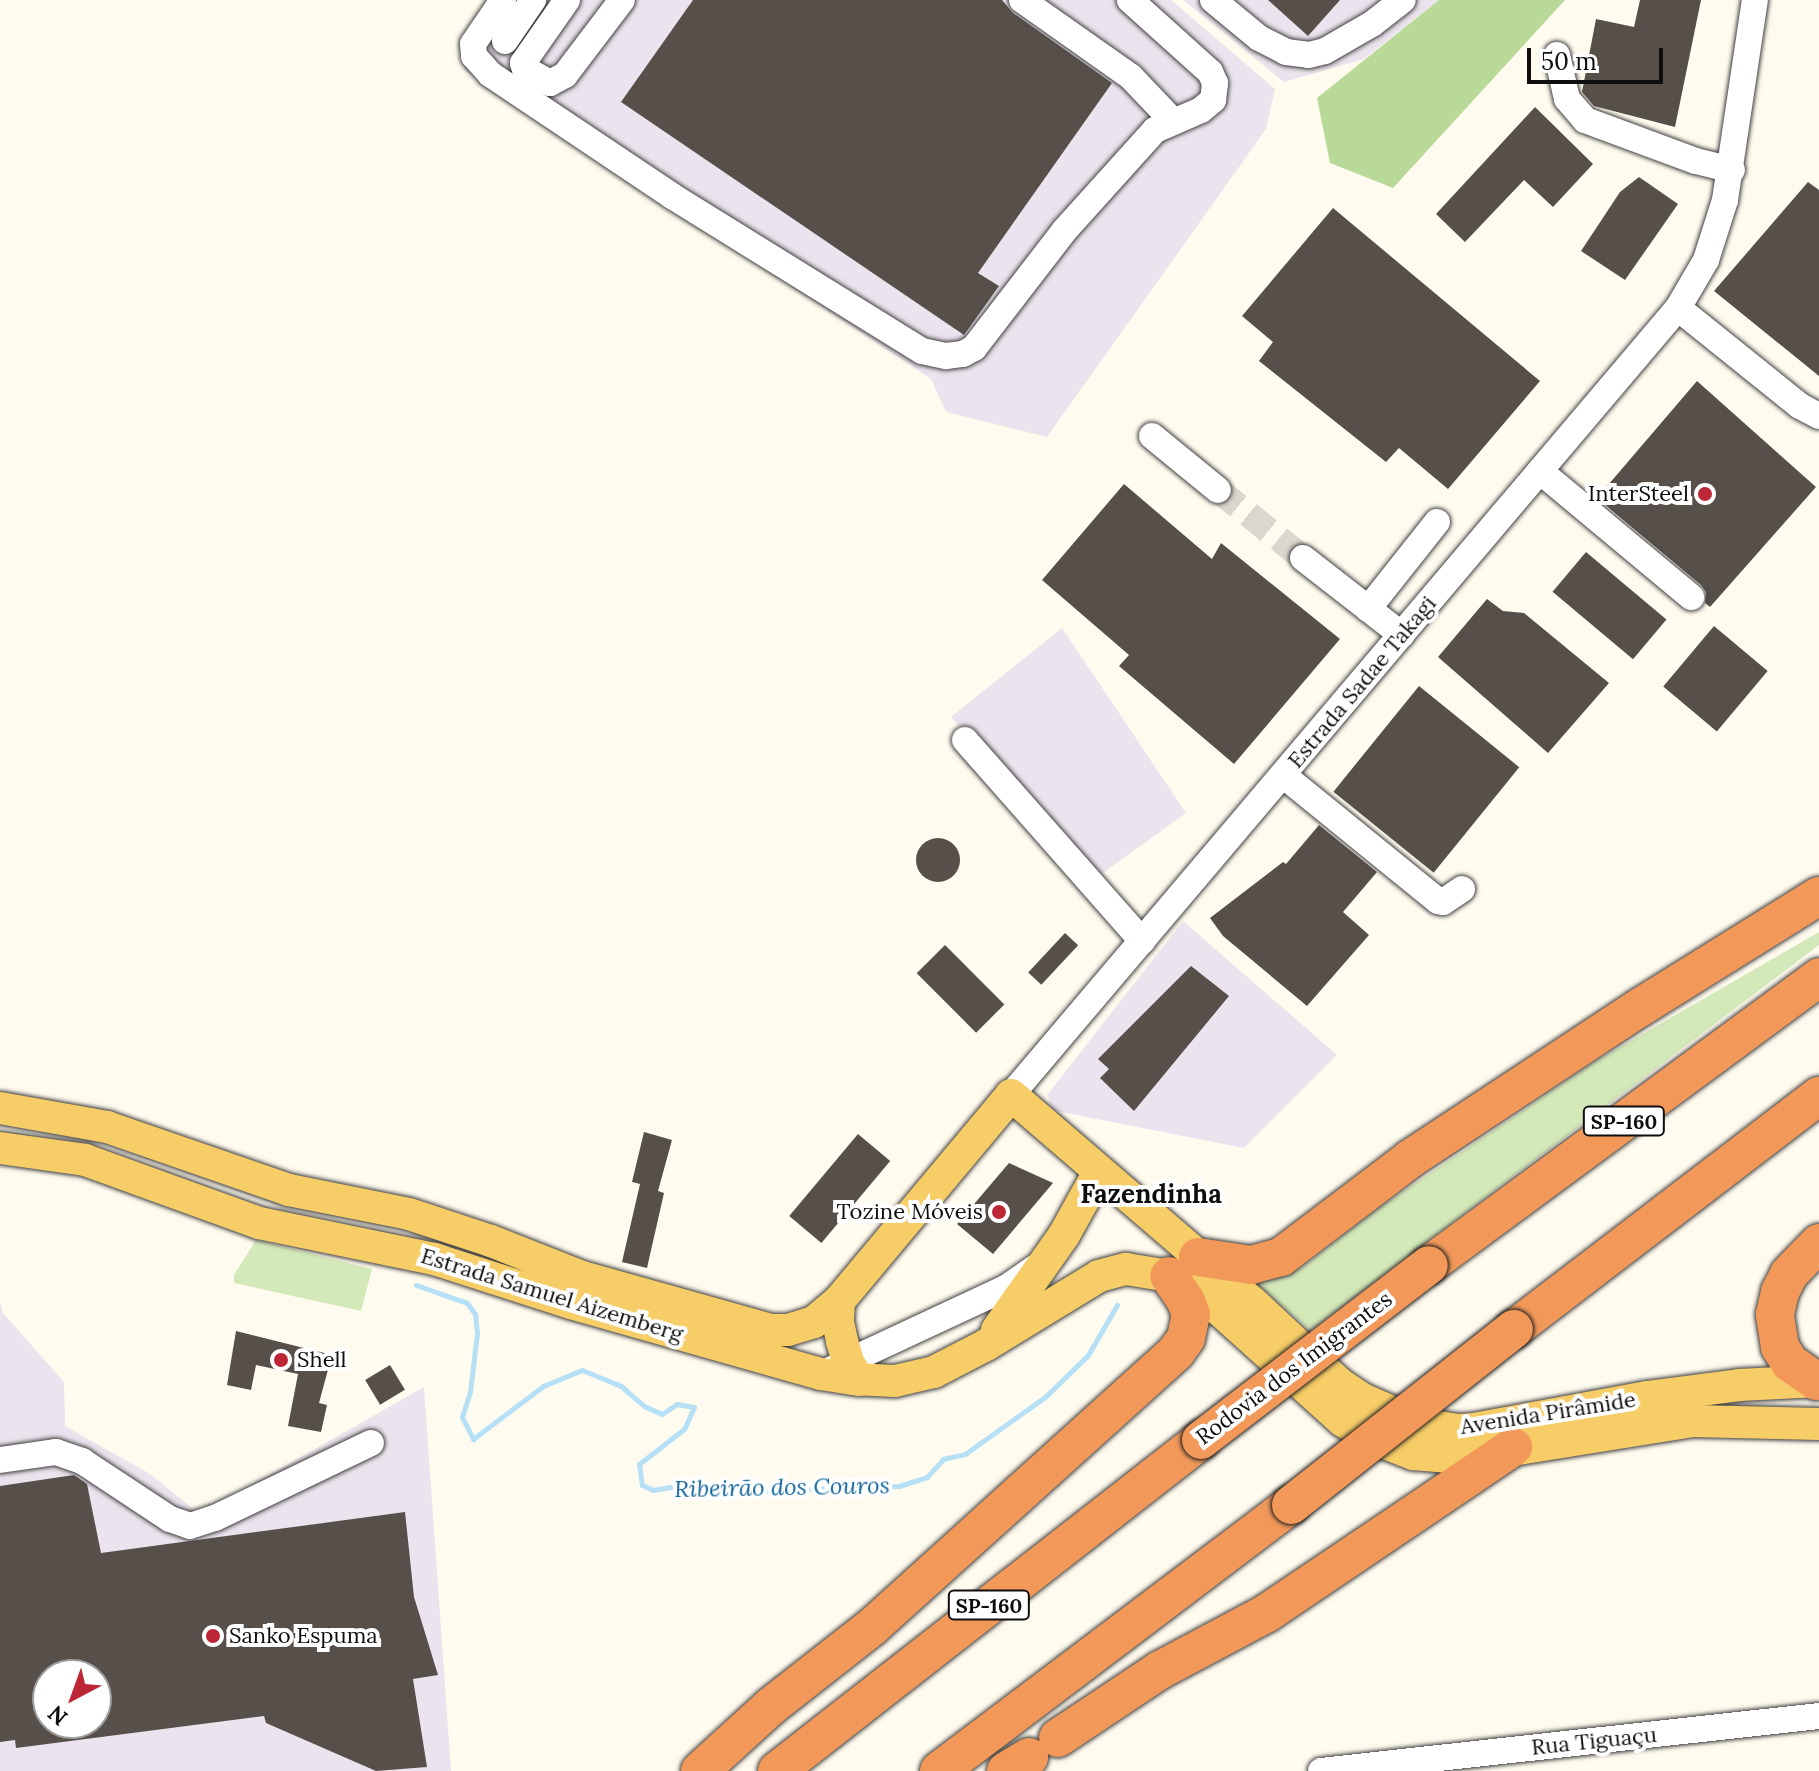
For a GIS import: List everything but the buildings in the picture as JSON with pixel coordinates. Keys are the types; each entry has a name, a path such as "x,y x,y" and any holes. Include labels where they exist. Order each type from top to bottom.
{"highway":[{"path":"700,1771 770,1707 872,1627 1176,1352 1186,1338 1191,1315 1186,1301 1184,1266 1251,1265 1281,1257 1410,1159 1639,1008 1819,896"},
{"name":"Rodovia dos Imigrantes","path":"777,1771 1429,1265 1819,977"},
{"path":"939,1771 1291,1505 1514,1329 1819,1096"},
{"path":"1818,1381 1790,1363 1780,1347 1775,1314 1780,1292 1789,1274 1819,1243"},
{"path":"1031,1755 1160,1670 1267,1613 1513,1447"}],"main road":[{"name":"Avenida Pirâmide","path":"1011,1095 1099,1172 1212,1301 1311,1395 1365,1435 1396,1449 1440,1458 1462,1458 1513,1447 1693,1421 1819,1424"},
{"name":"Estrada Sadae Takagi","path":"839,1301 1011,1095"},
{"name":"Estrada Samuel Aizemberg","path":"0,1108 82,1120 289,1190 409,1214 491,1241 582,1277 770,1330 806,1326 839,1301"},
{"name":"Estrada Samuel Aizemberg","path":"0,1148 85,1160 259,1223 434,1259 571,1303 843,1372 895,1381 921,1376 986,1345 1087,1283"},
{"path":"986,1345 1050,1256 1099,1172"},
{"name":"Avenida Pirâmide","path":"1087,1283 1113,1270 1184,1266 1362,1399 1420,1424 1474,1429 1647,1397 1739,1385 1818,1381"},
{"path":"839,1301 843,1372"}],"street":[{"path":"503,0 473,44 474,56 490,74 672,196 922,351 946,356 963,354 974,348 1064,231 1155,130 1201,110 1213,100 1215,83 1210,72 1130,0"},
{"path":"505,41 533,0"},
{"path":"567,0 523,63 525,69 550,83 565,75 622,0"},
{"path":"1022,0 1131,77 1172,120"},
{"path":"1213,0 1259,38 1286,52 1309,55 1337,44 1403,0"},
{"name":"Estrada Sadae Takagi","path":"1011,1095 1678,308 1706,260 1732,170 1755,0"},
{"path":"1557,55 1567,99 1585,120 1696,161 1732,170"},
{"path":"1678,308 1800,406 1819,416"},
{"path":"1152,436 1218,490"},
{"path":"1540,471 1691,597"},
{"path":"1368,609 1437,522"},
{"path":"1303,558 1402,635"},
{"path":"965,740 1142,941"},
{"path":"1283,775 1438,901 1443,902 1462,889"},
{"path":"843,1372 1006,1288 1050,1256"},
{"path":"0,1460 56,1452 82,1461 170,1519 190,1526 215,1518 371,1443"},
{"name":"Rua Tiguaçu","path":"1321,1771 1819,1716"}],"shaded area":[{"path":"508,0 1171,0 1275,89 1266,129 1047,437 946,412 931,379 463,69"},
{"path":"1183,0 1439,0 1364,59 1284,82"},
{"path":"1062,628 1186,813 1096,878 951,717"},
{"path":"1183,921 1337,1055 1244,1148 1051,1110 1048,1094"},
{"name":"Sanko Espuma","path":"0,1301 3,1313 64,1382 65,1426 150,1474 196,1511 239,1492 424,1387 451,1771 0,1771"}],"green space":[{"path":"1439,0 1565,0 1393,188 1330,163 1317,98"},
{"path":"1819,932 1819,945 1310,1330 1253,1280 1302,1268 1376,1210 1596,1061"},
{"path":"256,1240 372,1269 361,1311 234,1283 234,1275"}],"waterway":[{"name":"Ribeirão dos Couros","path":"416,1285 467,1303 475,1314 477,1333 470,1392 462,1417 473,1439 543,1386 582,1370 621,1386 644,1406 662,1414 677,1404 694,1407 684,1429 639,1464 642,1485 653,1490 688,1484 764,1491 899,1486 927,1477 943,1459 965,1454 1045,1397 1088,1355 1117,1305"}],"tunnel":[{"path":"1218,490 1303,558"}],"place":[{"name":"InterSteel","path":"1705,494"},
{"name":"Tozine Móveis","path":"999,1212"},
{"name":"Shell","path":"281,1360"},
{"name":"Sanko Espuma","path":"213,1636"}],"district":[{"name":"Fazendinha","path":"1151,1194"}]}
